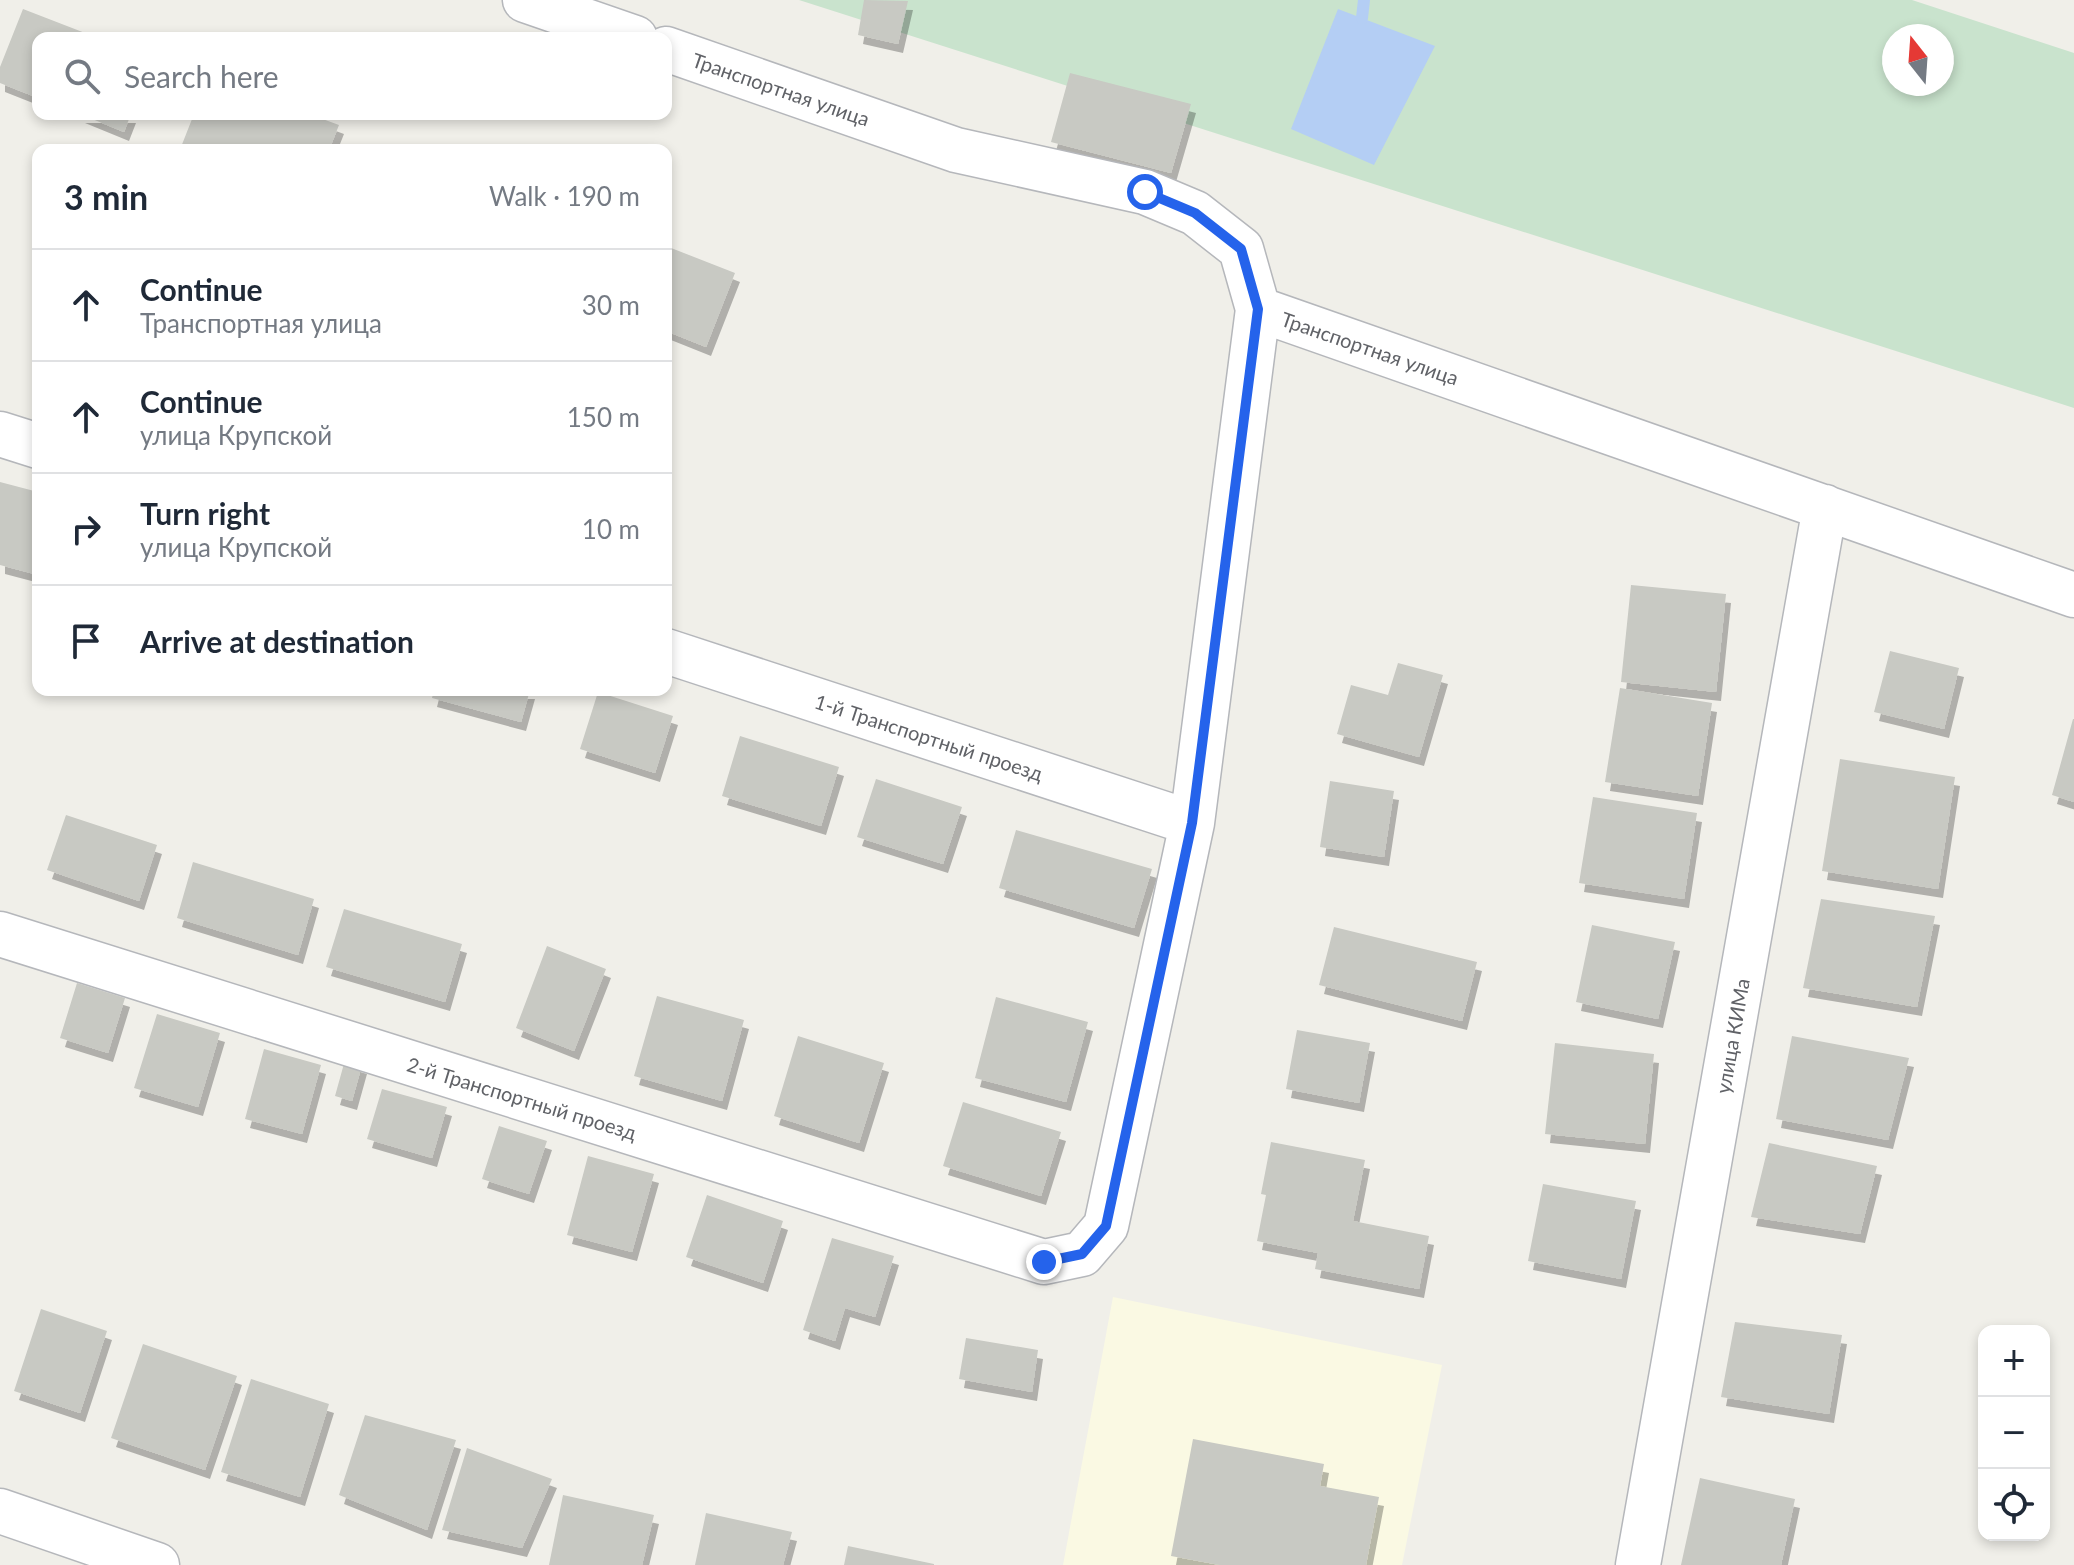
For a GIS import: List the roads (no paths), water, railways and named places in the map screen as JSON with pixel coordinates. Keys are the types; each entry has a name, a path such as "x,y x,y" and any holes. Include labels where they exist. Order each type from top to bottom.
{"street":[{"path":"525,0 618,32"},
{"name":"Транспортная улица","path":"672,51 956,150 1145,192 1195,213 1241,249 1258,309 2074,595"},
{"path":"1192,823 1258,309"},
{"path":"0,434 32,444"},
{"name":"улица КИМа","path":"1638,1565 1825,507"},
{"name":"1-й Транспортный проезд","path":"672,653 1192,823"},
{"name":"2-й Транспортный проезд","path":"0,934 1044,1262 1082,1254 1106,1226 1192,823"},
{"path":"0,1511 157,1565"}],"water":[{"path":"1338,9 1435,46 1374,165 1291,129"}],"waterway":[{"path":"1362,18 1364,0"}]}
